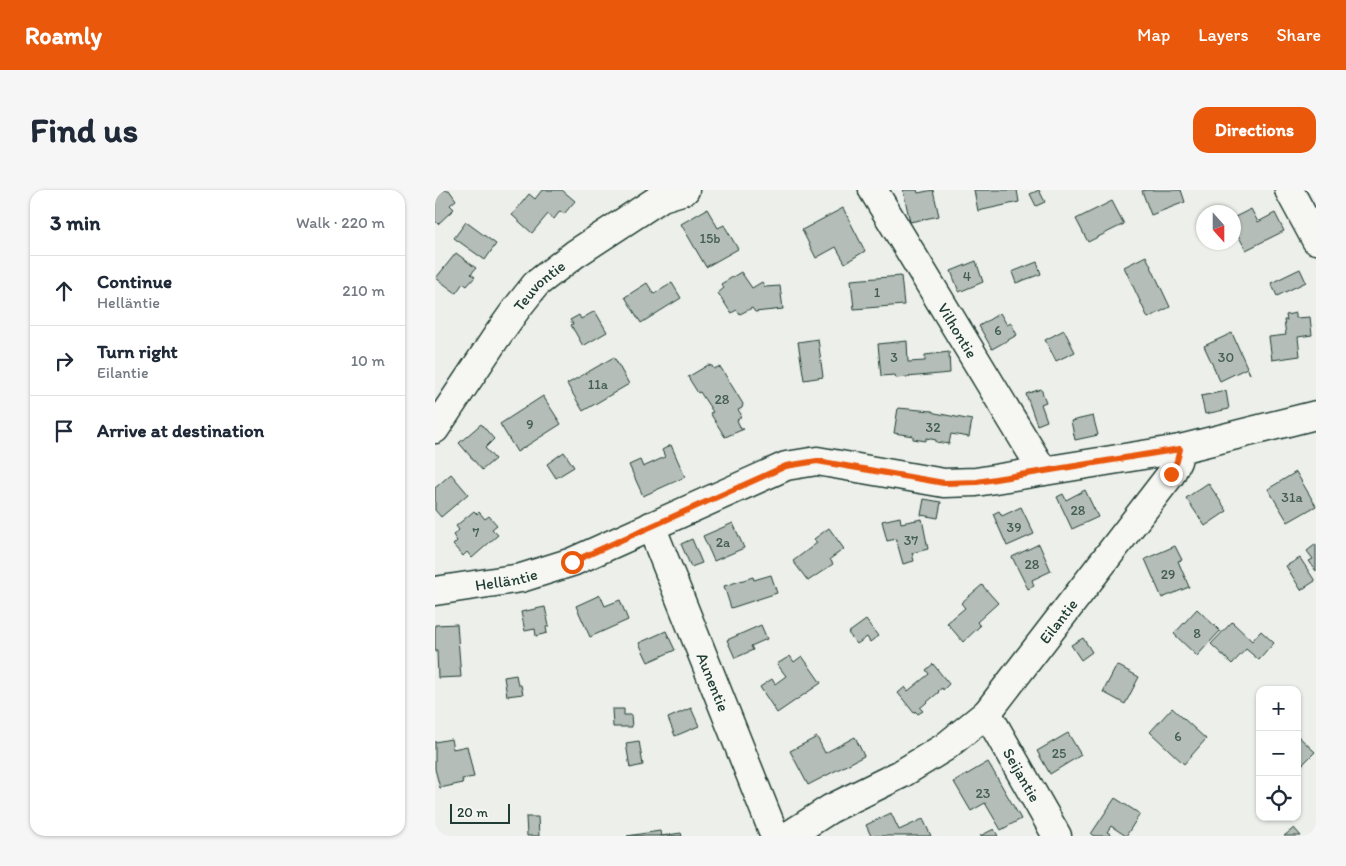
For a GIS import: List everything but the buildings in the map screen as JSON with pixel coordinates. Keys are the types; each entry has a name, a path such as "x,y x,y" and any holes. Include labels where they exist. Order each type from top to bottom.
{"street":[{"name":"Teuvontie","path":"435,430 497,336 537,284 575,254 662,197 685,190"},
{"name":"Vilhontie","path":"873,190 1043,471"},
{"path":"1289,190 1316,240"},
{"path":"1180,449 1316,416"},
{"name":"Helläntie","path":"435,590 521,578 572,562 786,466 817,461 944,483 977,482 1180,449"},
{"name":"Eilantie","path":"787,836 830,809 901,774 938,752 987,713 1171,474 1180,449"},
{"name":"Aunentie","path":"651,526 775,836"},
{"name":"Seijantie","path":"987,713 1057,836"}],"route":[{"path":"572,562 786,466 817,461 944,483 977,482 1180,449 1171,474"}]}
